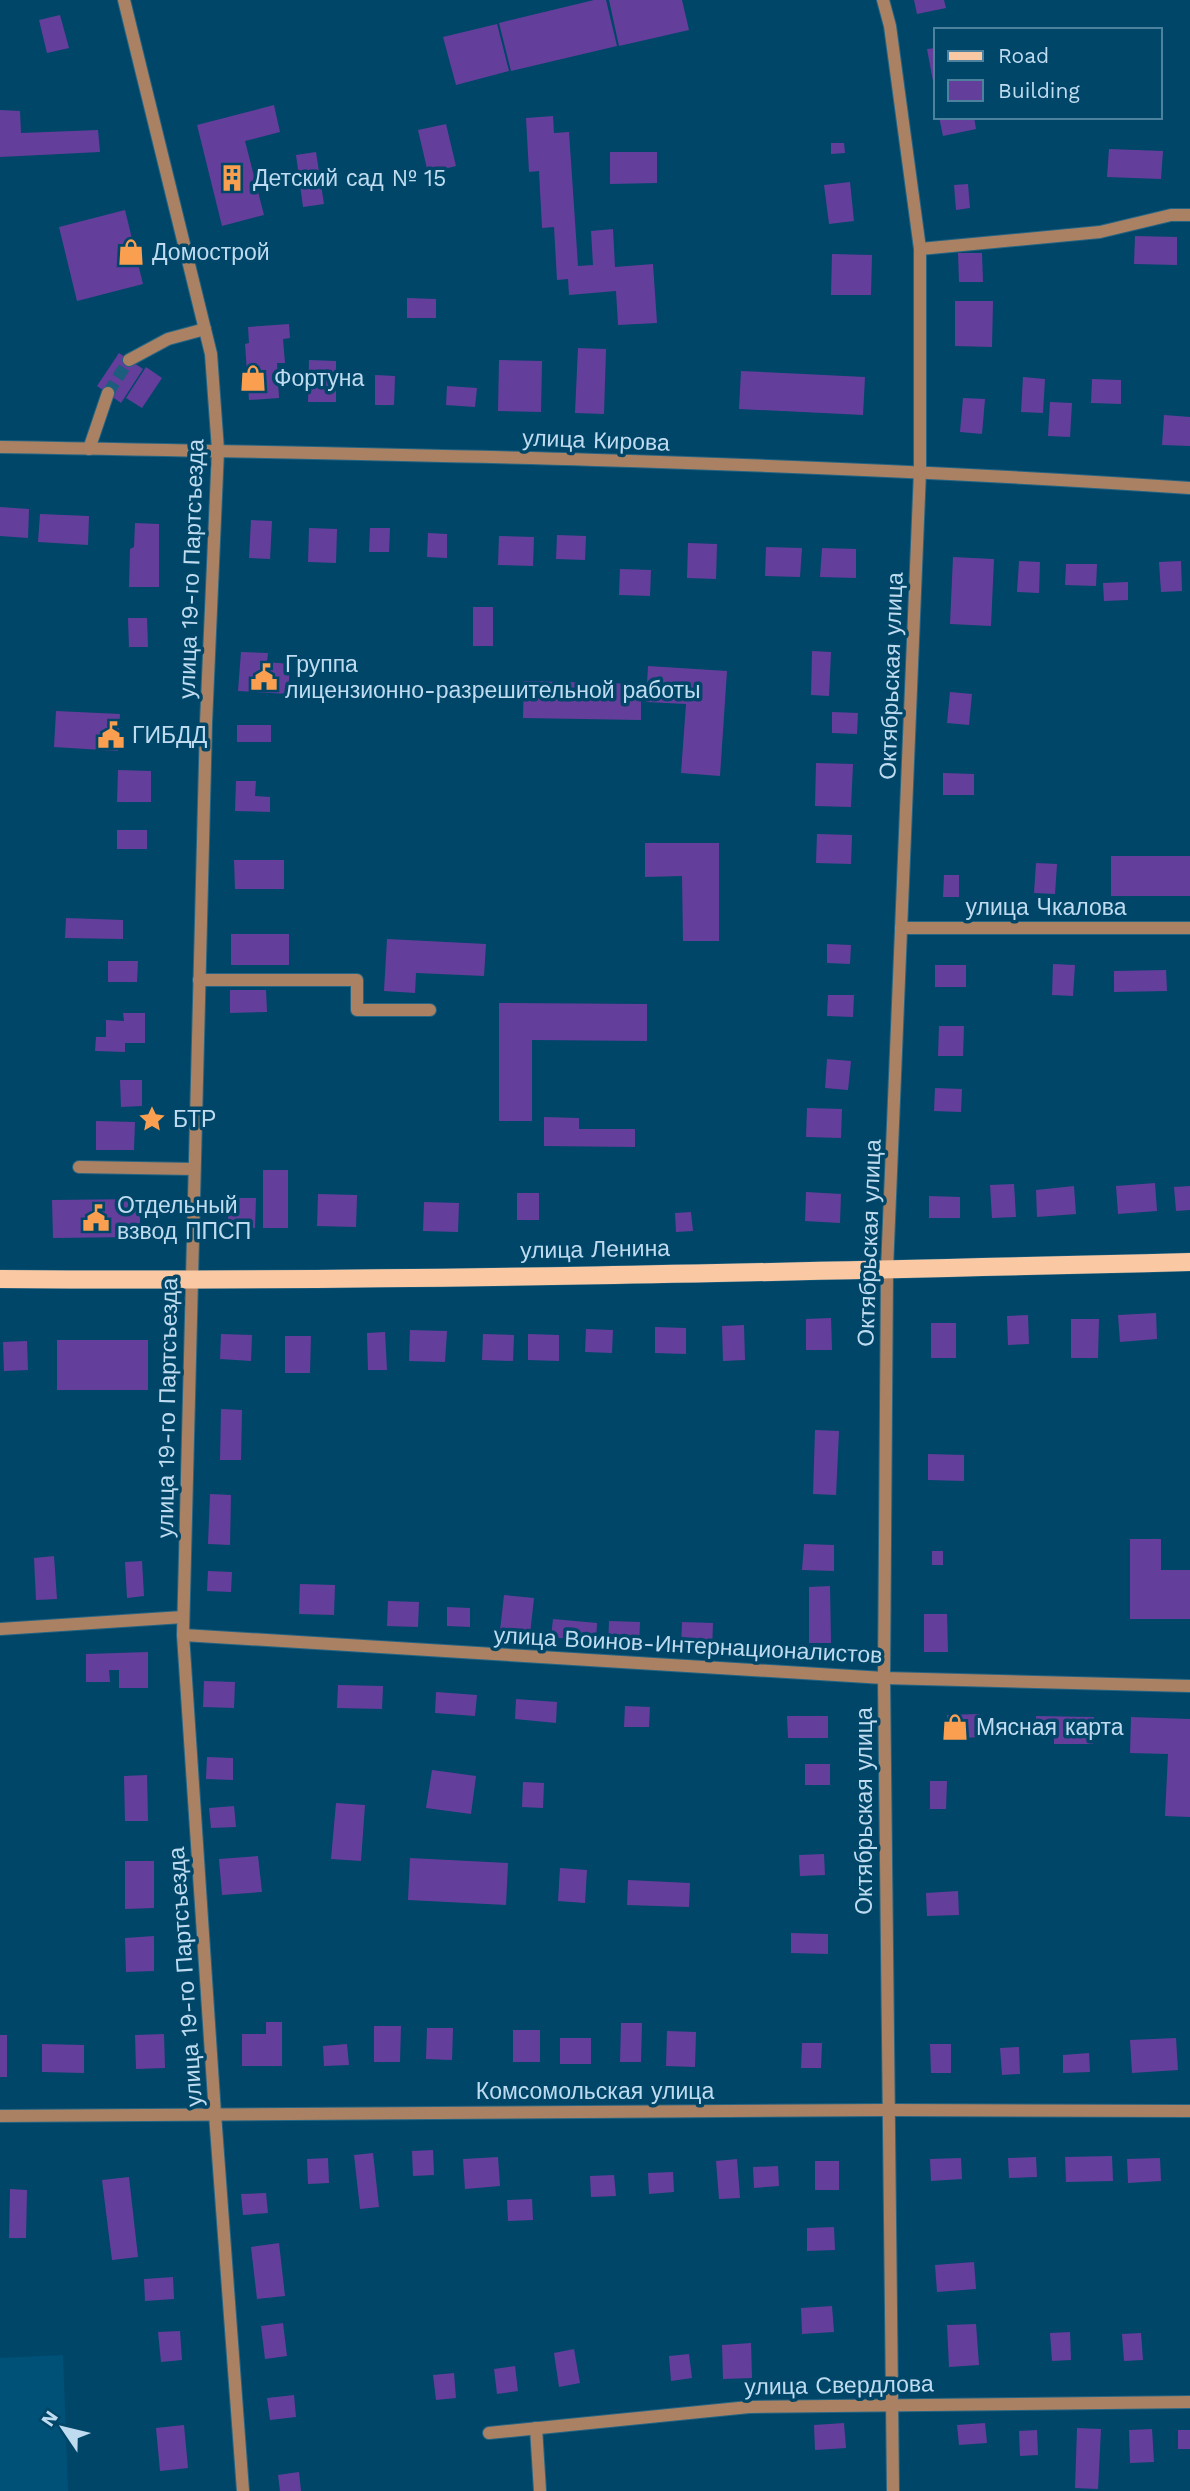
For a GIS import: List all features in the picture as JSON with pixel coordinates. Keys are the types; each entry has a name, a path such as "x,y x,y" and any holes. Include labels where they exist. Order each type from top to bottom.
{"main road":[{"name":"улица Ленина","path":"0,1279 191,1280 1190,1262"}],"street":[{"name":"улица 19-го Партсъезда","path":"124,0 211,354 218,450 206,723 183,1635 243,2491"},
{"name":"Октябрьская улица","path":"883,0 890,26 920,249 920,471 887,1269 884,1678 893,2491"},
{"path":"920,249 1100,232 1171,215 1190,215"},
{"path":"130,360 167,339 205,329"},
{"path":"89,449 108,393"},
{"name":"улица Кирова","path":"0,447 218,450 920,471 1190,488"},
{"name":"улица Чкалова","path":"901,928 1190,928"},
{"path":"199,980 357,980 357,1010 430,1010"},
{"path":"79,1167 194,1169"},
{"path":"0,1629 183,1617"},
{"name":"улица Воинов-Интернационалистов","path":"183,1635 884,1678 1190,1686"},
{"name":"Комсомольская улица","path":"0,2116 887,2110 1190,2111"},
{"name":"улица Свердлова","path":"489,2433 749,2407 1190,2402"},
{"path":"536,2428 540,2491"}],"shaded area":[{"path":"63,2355 68,2491 0,2491 0,2358"}],"building":[{"path":"594,0 606,0 617,46 511,71 499,23"},
{"path":"609,0 682,0 689,30 619,46"},
{"path":"914,0 944,0 946,8 917,14"},
{"path":"60,15 69,48 47,53 39,20"},
{"path":"497,24 509,71 456,85 443,37"},
{"path":"934,48 934,81 933,81 927,49"},
{"name":"Детский сад № 15","path":"274,105 280,132 245,141 264,215 222,226 197,125"},
{"path":"0,110 20,111 21,133 98,130 100,152 0,157"},
{"path":"553,116 554,133 569,132 578,266 593,265 591,231 613,229 615,267 653,264 657,323 618,325 616,291 569,295 568,279 557,280 554,227 542,228 539,171 529,172 526,118"},
{"path":"939,119 974,119 976,129 943,136"},
{"path":"446,124 456,166 428,173 418,130"},
{"path":"831,143 844,143 845,153 831,154"},
{"path":"1109,149 1163,151 1161,179 1107,177"},
{"path":"316,152 324,204 303,207 296,155"},
{"path":"610,152 657,152 657,183 610,184"},
{"path":"850,182 854,221 829,224 824,185"},
{"path":"968,184 970,208 956,210 954,185"},
{"path":"125,210 143,284 77,301 59,227"},
{"path":"1135,236 1177,237 1177,265 1134,264"},
{"path":"958,253 982,253 983,282 959,282"},
{"path":"832,254 872,255 871,295 831,295"},
{"path":"407,298 436,299 436,318 407,318"},
{"path":"955,301 993,301 992,347 955,346"},
{"path":"289,324 290,338 283,339 285,363 277,363 279,398 249,400 245,344 249,343 248,327"},
{"path":"578,348 606,349 604,414 575,413"},
{"path":"119,353 143,369 121,403 97,386"},
{"path":"309,360 336,361 336,402 308,402"},
{"path":"499,360 542,361 541,412 498,411"},
{"path":"146,367 162,378 142,408 126,398"},
{"path":"741,371 865,377 863,415 739,409"},
{"path":"375,375 395,376 394,405 375,405"},
{"path":"1023,377 1045,379 1043,413 1021,412"},
{"path":"1092,379 1121,380 1121,404 1091,403"},
{"path":"447,386 477,388 475,407 446,405"},
{"path":"963,398 985,399 982,434 960,432"},
{"path":"1050,402 1072,403 1070,437 1048,436"},
{"path":"1164,415 1190,417 1190,446 1162,445"},
{"path":"0,507 29,509 28,538 0,536"},
{"path":"40,514 89,516 88,545 38,542"},
{"path":"251,520 272,521 270,559 249,558"},
{"path":"135,523 159,524 159,587 129,587 130,549 134,547"},
{"path":"309,528 337,529 336,563 308,562"},
{"path":"370,528 390,528 389,552 369,552"},
{"path":"428,533 447,534 447,558 427,557"},
{"path":"557,535 586,536 585,560 556,559"},
{"path":"499,536 534,537 533,566 498,565"},
{"path":"688,543 717,544 716,579 687,578"},
{"path":"766,547 802,548 800,577 765,576"},
{"path":"822,548 856,549 856,578 820,577"},
{"path":"953,557 994,559 991,626 950,624"},
{"path":"1019,561 1040,562 1039,593 1017,592"},
{"path":"1181,561 1182,591 1161,592 1159,562"},
{"path":"1066,564 1097,564 1096,586 1065,585"},
{"path":"620,569 651,570 650,596 619,595"},
{"path":"1128,582 1128,600 1104,601 1103,583"},
{"path":"473,607 493,607 493,646 473,646"},
{"path":"128,618 147,618 148,647 129,647"},
{"path":"812,651 831,652 829,696 811,695"},
{"name":"Группа лицензионно-разрешительной работы","path":"241,652 268,653 267,662 290,664 288,694 238,691"},
{"path":"648,666 727,671 720,776 681,773 686,704 646,702"},
{"path":"524,681 641,684 641,720 523,718"},
{"path":"950,692 972,694 969,725 947,723"},
{"path":"56,711 120,714 118,751 54,747"},
{"path":"832,712 858,713 857,734 832,733"},
{"path":"237,725 271,725 271,742 237,742"},
{"path":"816,763 853,764 851,807 815,806"},
{"path":"118,770 151,771 151,802 117,802"},
{"path":"943,773 974,774 974,795 943,795"},
{"path":"236,781 256,781 255,796 270,797 270,812 235,811"},
{"path":"117,830 147,830 147,849 117,849"},
{"path":"817,834 852,835 851,864 816,863"},
{"path":"645,843 719,843 719,941 683,941 682,876 645,877"},
{"path":"1111,856 1190,856 1190,896 1111,896"},
{"path":"234,860 284,860 284,889 235,889"},
{"path":"1036,863 1057,864 1055,894 1034,893"},
{"path":"944,875 959,875 959,897 943,897"},
{"path":"66,918 123,920 123,939 65,938"},
{"path":"231,934 289,934 289,965 231,965"},
{"path":"387,939 486,944 484,976 416,973 415,993 384,991"},
{"path":"827,944 851,945 850,964 827,963"},
{"path":"108,961 138,961 137,982 108,982"},
{"path":"1053,964 1075,965 1073,996 1052,995"},
{"path":"935,965 966,965 966,987 935,987"},
{"path":"1166,970 1167,991 1114,992 1114,971"},
{"path":"230,990 266,990 267,1012 230,1013"},
{"path":"828,995 854,995 853,1017 827,1016"},
{"path":"499,1003 647,1004 647,1041 532,1040 532,1121 499,1121"},
{"path":"123,1013 145,1013 145,1043 125,1043 125,1052 95,1051 96,1037 106,1037 106,1020 124,1021"},
{"path":"939,1026 964,1026 963,1056 938,1056"},
{"path":"827,1059 851,1061 848,1090 825,1088"},
{"path":"120,1080 142,1080 142,1106 121,1107"},
{"path":"935,1088 962,1089 961,1112 934,1111"},
{"path":"807,1108 842,1109 841,1138 806,1137"},
{"path":"544,1117 579,1118 579,1129 635,1129 635,1147 544,1146"},
{"path":"96,1121 135,1122 134,1150 96,1150"},
{"path":"263,1170 288,1170 288,1228 263,1228"},
{"path":"1155,1183 1157,1211 1118,1214 1116,1186"},
{"path":"1014,1184 1016,1217 992,1218 990,1185"},
{"path":"1074,1186 1076,1214 1037,1217 1036,1190"},
{"path":"1190,1186 1190,1210 1176,1211 1174,1187"},
{"path":"806,1192 841,1194 840,1223 805,1221"},
{"path":"517,1193 539,1193 539,1220 517,1220"},
{"path":"318,1194 357,1195 356,1227 317,1226"},
{"path":"929,1196 960,1197 960,1218 929,1218"},
{"path":"228,1198 256,1198 255,1228 228,1228"},
{"name":"Отдельный взвод ППСП","path":"140,1199 140,1237 53,1238 52,1200"},
{"path":"424,1202 459,1203 458,1232 423,1231"},
{"path":"691,1212 693,1231 676,1232 675,1213"},
{"path":"1156,1313 1157,1339 1120,1342 1118,1315"},
{"path":"1028,1315 1029,1344 1008,1345 1007,1316"},
{"path":"831,1318 832,1350 806,1350 806,1319"},
{"path":"1071,1319 1099,1319 1098,1358 1071,1358"},
{"path":"931,1323 956,1323 956,1358 931,1358"},
{"path":"744,1325 745,1360 723,1361 722,1326"},
{"path":"655,1327 686,1328 686,1354 655,1353"},
{"path":"586,1329 613,1330 612,1353 585,1352"},
{"path":"410,1330 447,1331 445,1362 409,1361"},
{"path":"385,1332 387,1370 368,1370 367,1333"},
{"path":"221,1334 252,1335 251,1361 220,1359"},
{"path":"483,1334 514,1335 513,1361 482,1360"},
{"path":"528,1334 559,1335 559,1361 528,1360"},
{"path":"285,1336 311,1336 310,1373 285,1373"},
{"path":"57,1340 148,1340 148,1390 57,1390"},
{"path":"27,1341 28,1370 4,1371 3,1342"},
{"path":"221,1409 242,1410 241,1460 220,1460"},
{"path":"815,1430 839,1431 836,1495 813,1494"},
{"path":"928,1454 964,1455 964,1481 928,1480"},
{"path":"210,1494 231,1495 230,1545 208,1544"},
{"path":"1130,1539 1161,1539 1161,1570 1190,1570 1190,1619 1130,1619"},
{"path":"804,1544 834,1545 834,1571 802,1570"},
{"path":"932,1551 943,1551 943,1565 932,1565"},
{"path":"54,1556 57,1599 36,1600 34,1558"},
{"path":"142,1561 144,1596 127,1598 125,1562"},
{"path":"208,1571 232,1572 231,1592 207,1591"},
{"path":"300,1584 335,1585 334,1615 299,1614"},
{"path":"830,1586 831,1643 809,1643 809,1587"},
{"path":"504,1595 534,1598 530,1634 500,1631"},
{"path":"388,1601 419,1602 418,1627 387,1626"},
{"path":"447,1607 470,1608 470,1627 447,1626"},
{"path":"924,1614 947,1614 948,1652 924,1652"},
{"path":"553,1619 597,1623 596,1642 551,1637"},
{"path":"609,1621 640,1622 639,1648 608,1647"},
{"path":"682,1622 713,1623 712,1649 681,1647"},
{"path":"148,1652 148,1688 119,1688 119,1670 109,1670 110,1682 86,1682 86,1654"},
{"path":"204,1681 235,1682 234,1708 203,1707"},
{"path":"338,1685 383,1686 382,1709 337,1708"},
{"path":"436,1692 477,1695 475,1716 435,1713"},
{"path":"516,1699 557,1702 556,1723 515,1719"},
{"path":"625,1706 650,1707 649,1727 624,1727"},
{"path":"979,1714 980,1737 948,1739 947,1715"},
{"path":"787,1716 828,1716 828,1738 788,1738"},
{"path":"1036,1716 1094,1717 1093,1744 1054,1744 1054,1733 1036,1733"},
{"path":"1131,1717 1190,1719 1190,1817 1165,1816 1168,1754 1130,1753"},
{"path":"207,1757 233,1758 233,1780 206,1779"},
{"path":"805,1764 830,1764 830,1785 805,1785"},
{"path":"432,1770 476,1776 471,1814 426,1808"},
{"path":"147,1775 148,1821 125,1821 124,1776"},
{"path":"930,1781 947,1781 946,1809 930,1809"},
{"path":"523,1782 544,1783 543,1808 522,1807"},
{"path":"336,1803 365,1805 361,1861 331,1859"},
{"path":"234,1806 236,1827 211,1828 209,1808"},
{"path":"824,1854 825,1875 800,1876 799,1855"},
{"path":"258,1856 262,1892 222,1895 219,1859"},
{"path":"410,1858 508,1863 506,1905 408,1900"},
{"path":"125,1861 154,1861 154,1908 125,1909"},
{"path":"560,1868 587,1870 585,1903 558,1901"},
{"path":"628,1880 690,1883 689,1907 627,1905"},
{"path":"958,1891 959,1915 927,1916 926,1893"},
{"path":"791,1933 828,1934 828,1954 791,1953"},
{"path":"154,1936 154,1971 126,1972 125,1938"},
{"path":"266,2022 282,2022 282,2066 242,2066 242,2034 266,2034"},
{"path":"621,2023 642,2023 641,2062 620,2062"},
{"path":"374,2026 401,2026 400,2062 374,2062"},
{"path":"427,2028 453,2028 452,2060 426,2059"},
{"path":"513,2030 540,2030 540,2062 513,2062"},
{"path":"667,2031 696,2032 695,2067 666,2066"},
{"path":"164,2034 165,2068 136,2069 135,2035"},
{"path":"0,2035 7,2035 7,2077 0,2077"},
{"path":"560,2038 591,2038 591,2064 560,2064"},
{"path":"1176,2038 1178,2070 1132,2073 1130,2040"},
{"path":"802,2043 822,2043 821,2068 801,2068"},
{"path":"42,2044 84,2045 84,2073 42,2072"},
{"path":"347,2044 349,2065 324,2066 323,2046"},
{"path":"930,2044 951,2044 951,2073 931,2073"},
{"path":"1019,2047 1020,2074 1002,2075 1000,2048"},
{"path":"1089,2053 1090,2072 1063,2073 1063,2055"},
{"path":"433,2150 434,2175 413,2176 412,2151"},
{"path":"373,2153 379,2207 360,2209 354,2155"},
{"path":"1112,2156 1113,2181 1066,2182 1065,2157"},
{"path":"498,2157 500,2186 465,2189 463,2159"},
{"path":"1036,2157 1037,2177 1009,2178 1008,2158"},
{"path":"328,2158 329,2183 308,2184 307,2159"},
{"path":"961,2158 962,2179 931,2181 930,2159"},
{"path":"1160,2158 1161,2181 1128,2183 1127,2159"},
{"path":"737,2159 740,2198 719,2199 716,2161"},
{"path":"815,2161 839,2161 839,2190 815,2190"},
{"path":"778,2166 779,2186 754,2188 753,2167"},
{"path":"673,2172 674,2192 649,2194 648,2173"},
{"path":"614,2175 616,2196 591,2197 590,2176"},
{"path":"129,2177 138,2257 112,2260 102,2180"},
{"path":"10,2189 27,2190 26,2238 9,2238"},
{"path":"266,2193 268,2213 243,2215 241,2194"},
{"path":"532,2199 533,2220 508,2221 507,2200"},
{"path":"834,2227 835,2250 807,2251 807,2228"},
{"path":"279,2243 285,2296 257,2299 251,2247"},
{"path":"974,2262 976,2289 937,2292 935,2265"},
{"path":"173,2277 174,2299 145,2301 144,2279"},
{"path":"832,2306 834,2332 802,2334 801,2308"},
{"path":"283,2323 287,2356 265,2359 261,2326"},
{"path":"976,2324 979,2365 949,2367 947,2325"},
{"path":"180,2331 182,2360 161,2362 158,2332"},
{"path":"1070,2332 1071,2360 1052,2361 1050,2333"},
{"path":"1141,2333 1143,2360 1124,2361 1122,2334"},
{"path":"751,2343 752,2378 723,2379 722,2345"},
{"path":"574,2349 580,2383 559,2387 554,2353"},
{"path":"689,2354 692,2378 671,2381 669,2356"},
{"path":"515,2366 518,2391 497,2394 494,2369"},
{"path":"454,2373 456,2398 436,2400 433,2375"},
{"path":"294,2395 296,2417 270,2420 267,2398"},
{"path":"844,2423 846,2448 815,2450 814,2425"},
{"path":"985,2423 987,2443 959,2445 957,2425"},
{"path":"184,2425 188,2468 160,2471 156,2428"},
{"path":"1077,2428 1101,2429 1098,2489 1075,2488"},
{"path":"1152,2429 1154,2462 1130,2463 1129,2430"},
{"path":"1037,2430 1038,2455 1020,2456 1019,2431"},
{"path":"1178,2430 1190,2430 1190,2449 1178,2449"},
{"path":"299,2472 301,2491 280,2491 278,2475"}],"tunnel":[{"path":"108,393 129,360"}],"place":[{"name":"Детский сад № 15","path":"232,178"},
{"name":"Домострой","path":"131,252"},
{"name":"Фортуна","path":"253,378"},
{"name":"Группа лицензионно-разрешительной работы","path":"264,677"},
{"name":"ГИБДД","path":"111,735"},
{"name":"БТР","path":"152,1119"},
{"name":"Отдельный взвод ППСП","path":"96,1218"},
{"name":"Мясная карта","path":"955,1727"}]}
